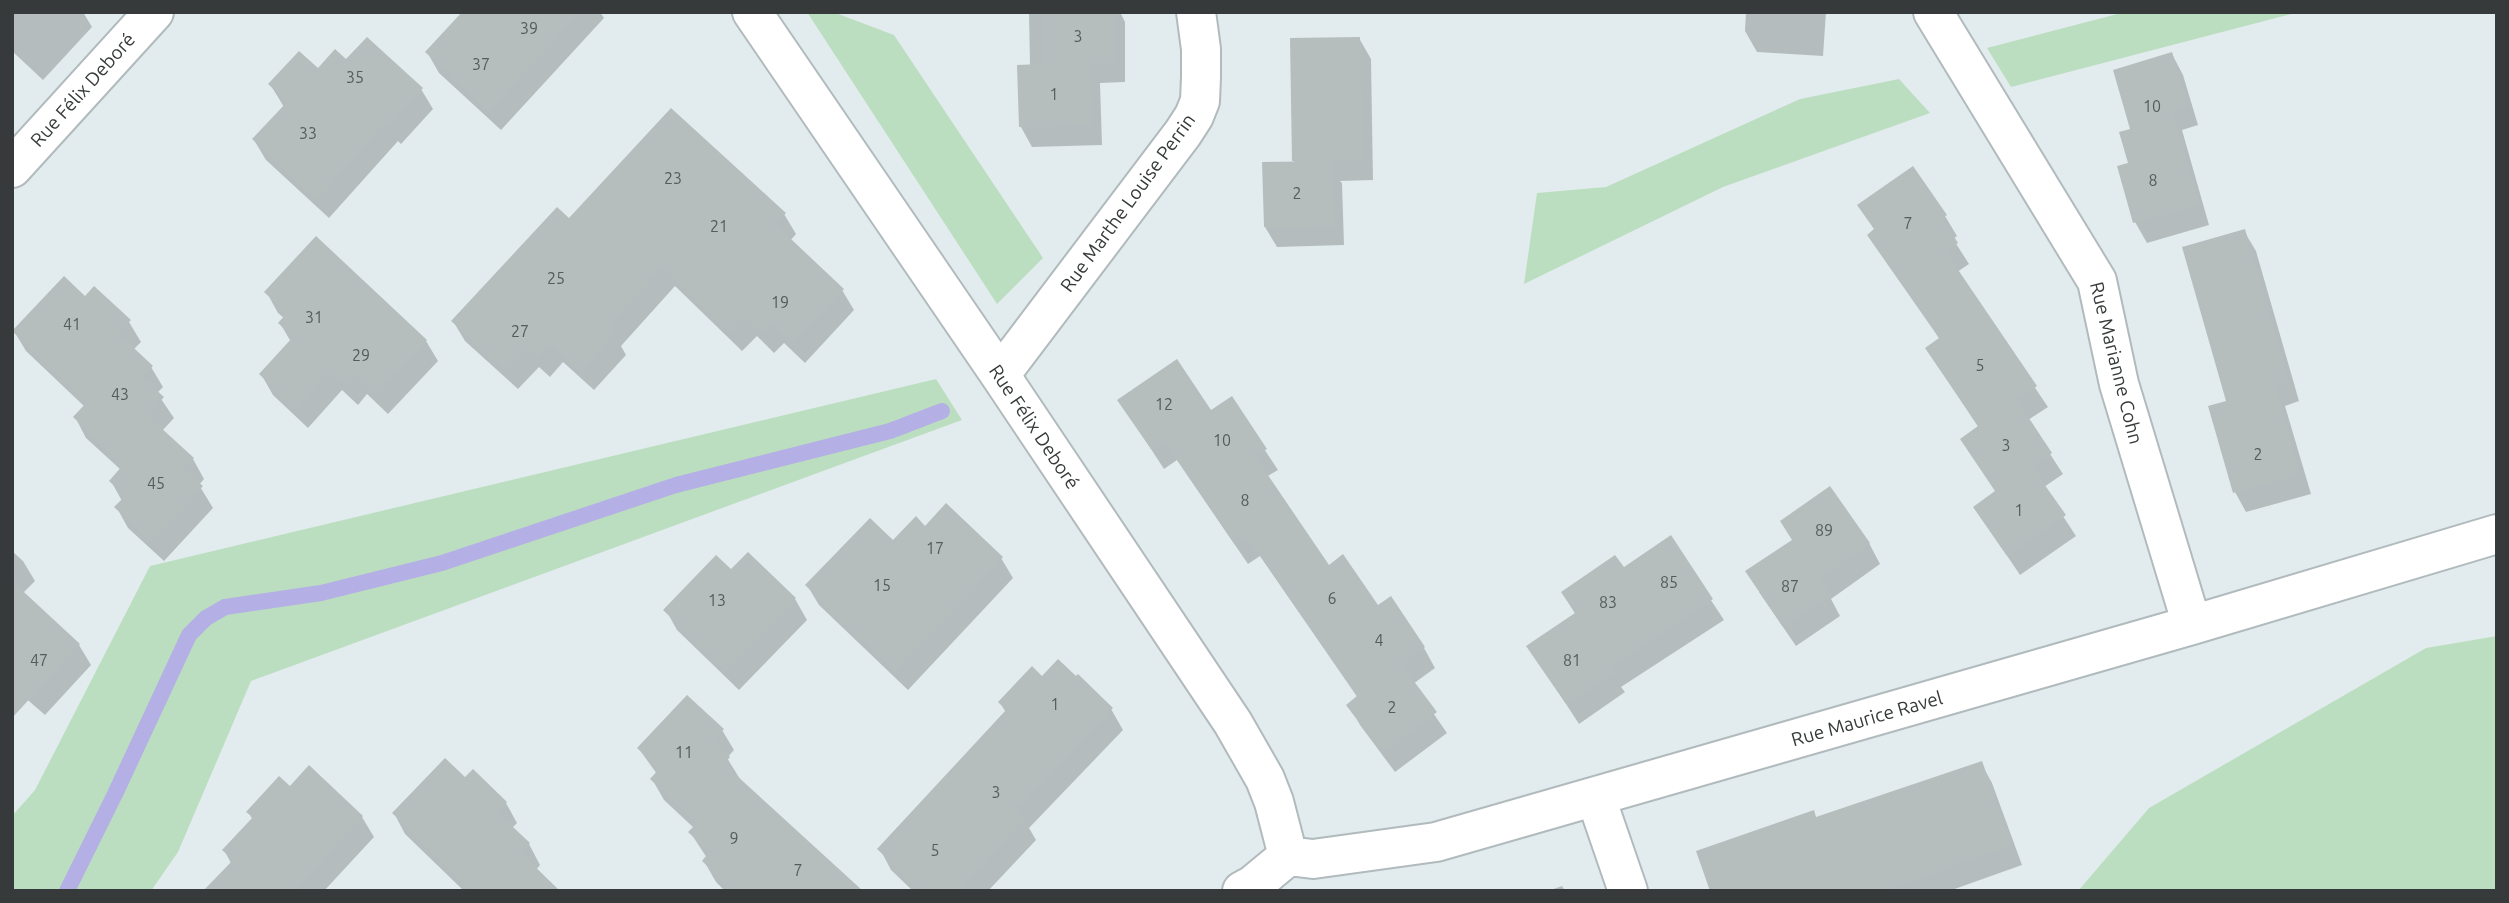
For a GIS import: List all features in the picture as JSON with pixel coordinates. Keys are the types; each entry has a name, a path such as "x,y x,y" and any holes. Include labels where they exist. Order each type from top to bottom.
{"street":[{"name":"Rue Félix Deboré","path":"12,168 154,12"},
{"name":"Rue Félix Deboré","path":"752,12 1233,723 1265,779 1288,856"},
{"name":"Rue Marthe Louise Perrin","path":"1000,375 1194,116 1200,101 1201,77 1201,49 1196,12"},
{"name":"Rue Marianne Cohn","path":"1933,12 2097,281 2119,384 2192,625"},
{"name":"Rue Maurice Ravel","path":"1288,856 1312,859 1436,842 2192,625 2497,534"},
{"path":"1596,798 1628,891"},
{"path":"1242,891 1288,856"}],"green space":[{"path":"807,12 833,12 894,35 1043,258 997,304"},
{"path":"2125,12 2299,12 2011,87 1987,48"},
{"path":"1899,79 1930,113 1723,187 1524,284 1537,193 1606,187 1800,99"},
{"path":"936,379 962,420 251,681 178,852 151,891 12,891 12,816 35,790 150,566"},
{"path":"2497,636 2497,891 2078,891 2149,808 2426,648"}],"building":[{"path":"462,12 579,12 489,111 425,52"},
{"path":"1042,12 1115,12 1114,62 1089,63 1091,125 1019,127 1017,65 1042,64"},
{"path":"367,37 423,88 389,125 386,122 316,199 252,139 287,102 268,84 299,51 318,68 335,49 346,59"},
{"path":"1360,37 1362,160 1292,161 1290,38"},
{"path":"2172,52 2188,105 2172,110 2199,204 2133,223 2117,166 2128,163 2119,132 2130,129 2113,70"},
{"path":"671,108 786,213 775,224 844,289 792,343 772,324 762,333 744,317 730,332 662,266 608,327 615,333 581,371 550,343 537,358 526,347 506,370 451,321 557,207 569,218"},
{"path":"1331,161 1333,226 1264,227 1262,162"},
{"path":"1913,166 1947,215 1942,218 1958,243 1946,252 2037,386 2017,400 2052,453 2032,467 2066,515 2007,556 1973,507 1995,491 1960,439 1978,426 1925,348 1939,338 1867,235 1874,229 1857,205"},
{"path":"2245,229 2288,381 2274,385 2300,474 2233,493 2208,406 2226,401 2182,247"},
{"path":"316,236 427,340 376,394 355,375 345,386 329,371 296,409 259,374 293,337 278,323 287,313 264,292"},
{"path":"64,276 85,296 94,286 131,320 118,333 153,366 142,377 164,397 147,415 194,458 183,469 203,486 151,542 114,507 125,496 109,481 123,465 73,417 87,402 12,331"},
{"path":"1177,359 1211,410 1232,396 1267,449 1255,456 1329,565 1343,554 1378,605 1391,596 1425,647 1401,664 1437,712 1382,753 1346,705 1357,696 1247,537 1235,545 1164,441 1151,449 1117,400"},
{"path":"1830,486 1870,543 1820,578 1830,595 1783,627 1745,571 1792,540 1780,521"},
{"path":"946,503 1003,557 895,671 805,585 870,518 893,540 916,516 925,526"},
{"path":"1671,535 1713,599 1611,666 1615,671 1566,704 1526,646 1575,613 1561,592 1615,555 1624,567"},
{"path":"748,552 796,598 726,671 663,610 716,555 731,569"},
{"path":"12,581 80,644 12,718"},
{"path":"1058,659 1076,676 1078,674 1113,708 1016,810 1025,819 958,891 921,891 877,849 1006,710 998,702 1032,666 1042,676"},
{"path":"687,695 724,729 713,741 730,757 724,764 863,891 733,891 702,861 709,852 688,832 697,823 650,779 659,769 637,748"},
{"path":"445,758 465,777 473,769 507,802 497,812 530,843 521,853 560,891 473,891 392,813"},
{"path":"1982,761 2012,845 1880,891 1710,891 1696,851 1814,810 1816,817"},
{"path":"309,765 363,816 294,891 203,891 233,860 222,850 253,817 246,812 279,776 290,786"}],"waterway":[{"path":"67,891 189,635 206,618 225,607 321,593 442,563 676,485 890,431 942,411"}]}
